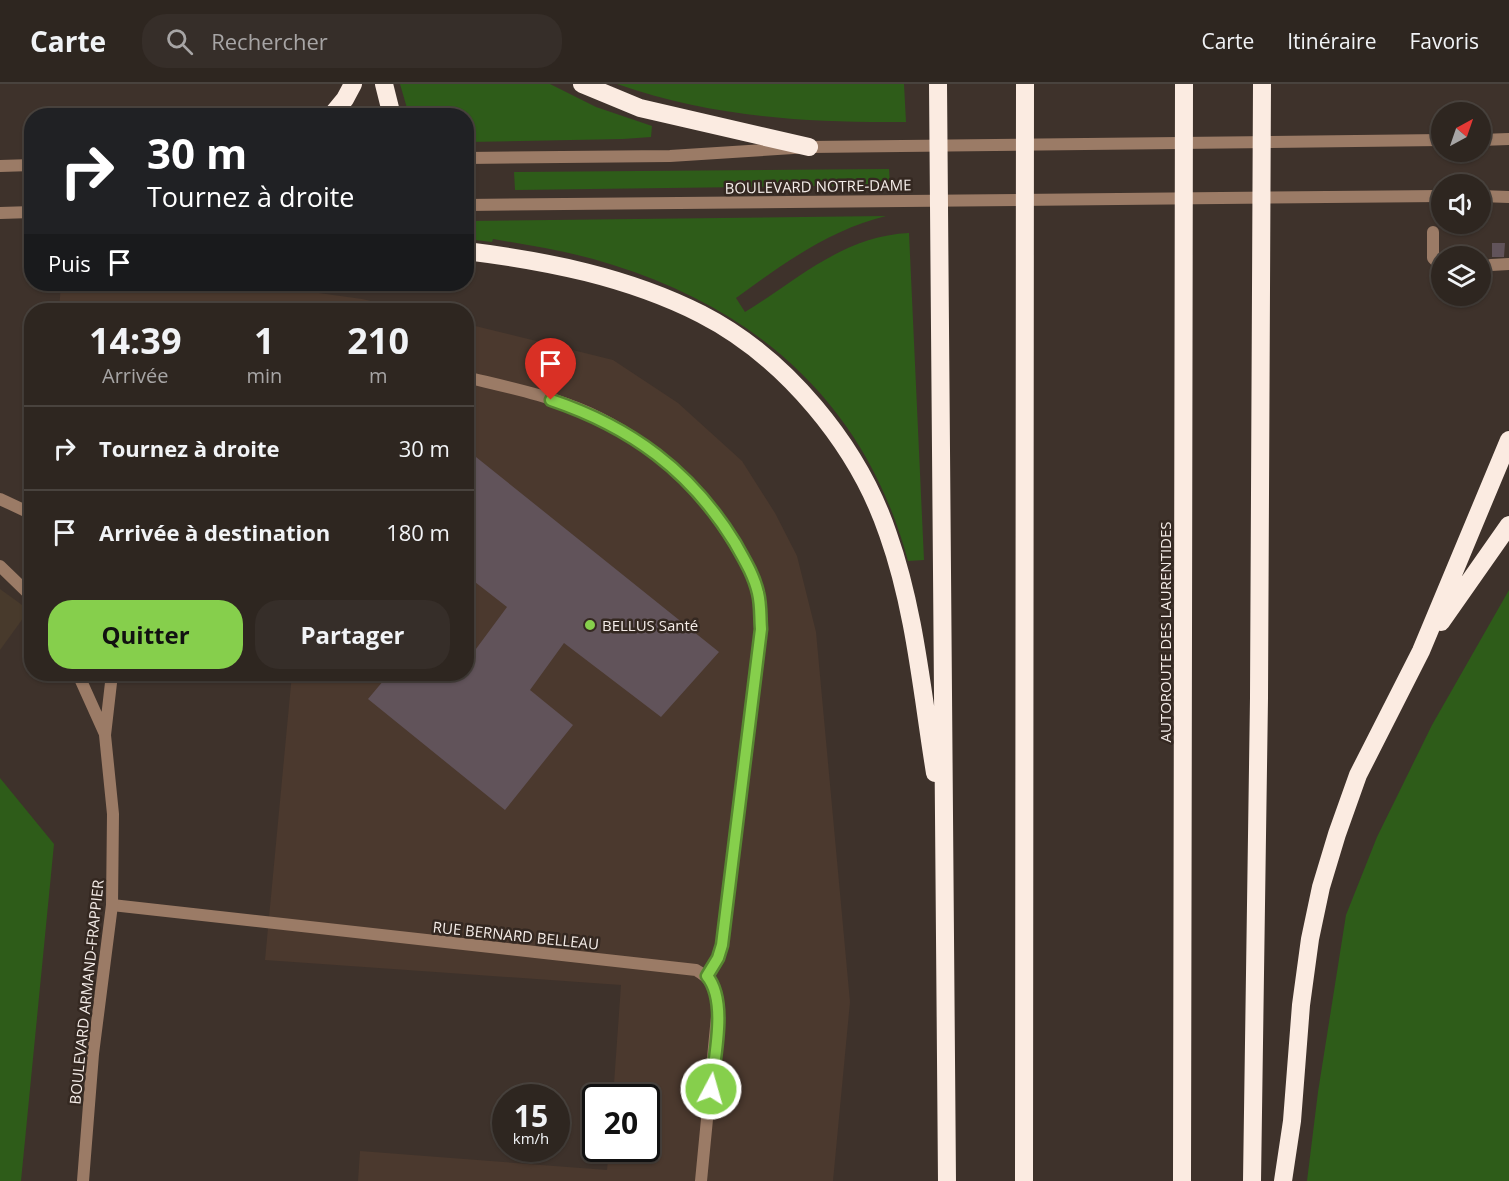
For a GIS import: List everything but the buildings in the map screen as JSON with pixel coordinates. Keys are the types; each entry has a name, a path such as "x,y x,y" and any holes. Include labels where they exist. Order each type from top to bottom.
{"highway":[{"path":"338,108 353,84"},
{"path":"384,84 390,108"},
{"path":"582,84 640,108 809,147"},
{"path":"937,84 941,237 947,1181"},
{"path":"1024,1181 1025,84"},
{"name":"AUTOROUTE DES LAURENTIDES","path":"1182,1181 1184,84"},
{"path":"1252,1181 1259,698 1262,84"},
{"path":"474,252 549,263 594,274 648,291 702,315 725,328 766,359 810,401 828,423 863,477 888,533 898,564 911,621 945,834"},
{"path":"1283,1181 1292,1121 1310,939 1321,887 1337,834 1358,775 1421,651 1509,440"},
{"path":"1421,651 1509,525"}],"street":[{"path":"1491,140 1509,139"},
{"path":"474,158 661,156 809,147 1431,140"},
{"path":"0,166 24,165"},
{"name":"BOULEVARD NOTRE-DAME","path":"474,205 1431,196"},
{"path":"1491,196 1509,197"},
{"path":"0,213 24,212"},
{"path":"1491,265 1509,264"},
{"path":"474,379 587,412 661,457 720,519 753,578 760,607 759,644 722,945 718,958 707,976 714,984 718,1005 701,1181"},
{"path":"0,499 24,510"},
{"path":"0,566 24,589"},
{"name":"BOULEVARD ARMAND-FRAPPIER","path":"81,681 105,735"},
{"name":"BOULEVARD ARMAND-FRAPPIER","path":"83,1181 93,1054 112,905 113,814 105,735 111,681"},
{"name":"RUE BERNARD BELLEAU","path":"112,905 687,969 707,976"}],"shaded area":[{"path":"60,291 304,291 379,303 60,303"},
{"path":"474,326 613,360 678,403 742,461 775,513 797,556 816,632 850,1002 833,1181 358,1181 360,1151 607,1170 608,1162 660,1162 660,1084 614,1084 621,985 265,960 291,681 474,681"},
{"path":"0,589 24,606 24,617 0,650"}],"green space":[{"path":"400,84 550,84 596,107 652,126 651,137 474,142 474,108 407,108"},
{"path":"617,84 904,84 906,122 832,121 760,116 688,104"},
{"path":"889,169 890,185 515,190 514,172"},
{"path":"886,216 826,239 771,273 736,298 745,312 822,261 842,251 885,236 909,233 924,560 908,561 890,506 866,457 836,412 801,373 761,339 717,310 667,285 613,265 538,247 493,239 492,242 474,240 474,221"},
{"path":"1509,590 1509,1181 1307,1181 1318,1092 1346,915 1377,837 1432,725"},
{"path":"0,778 54,844 21,1181 0,1181"}],"place":[{"name":"BELLUS Santé","path":"590,625"}],"route":[{"path":"551,400 587,412 661,457 720,519 748,565 758,591 761,629 722,945 718,958 707,976 714,984 718,1005 711,1089"}]}
